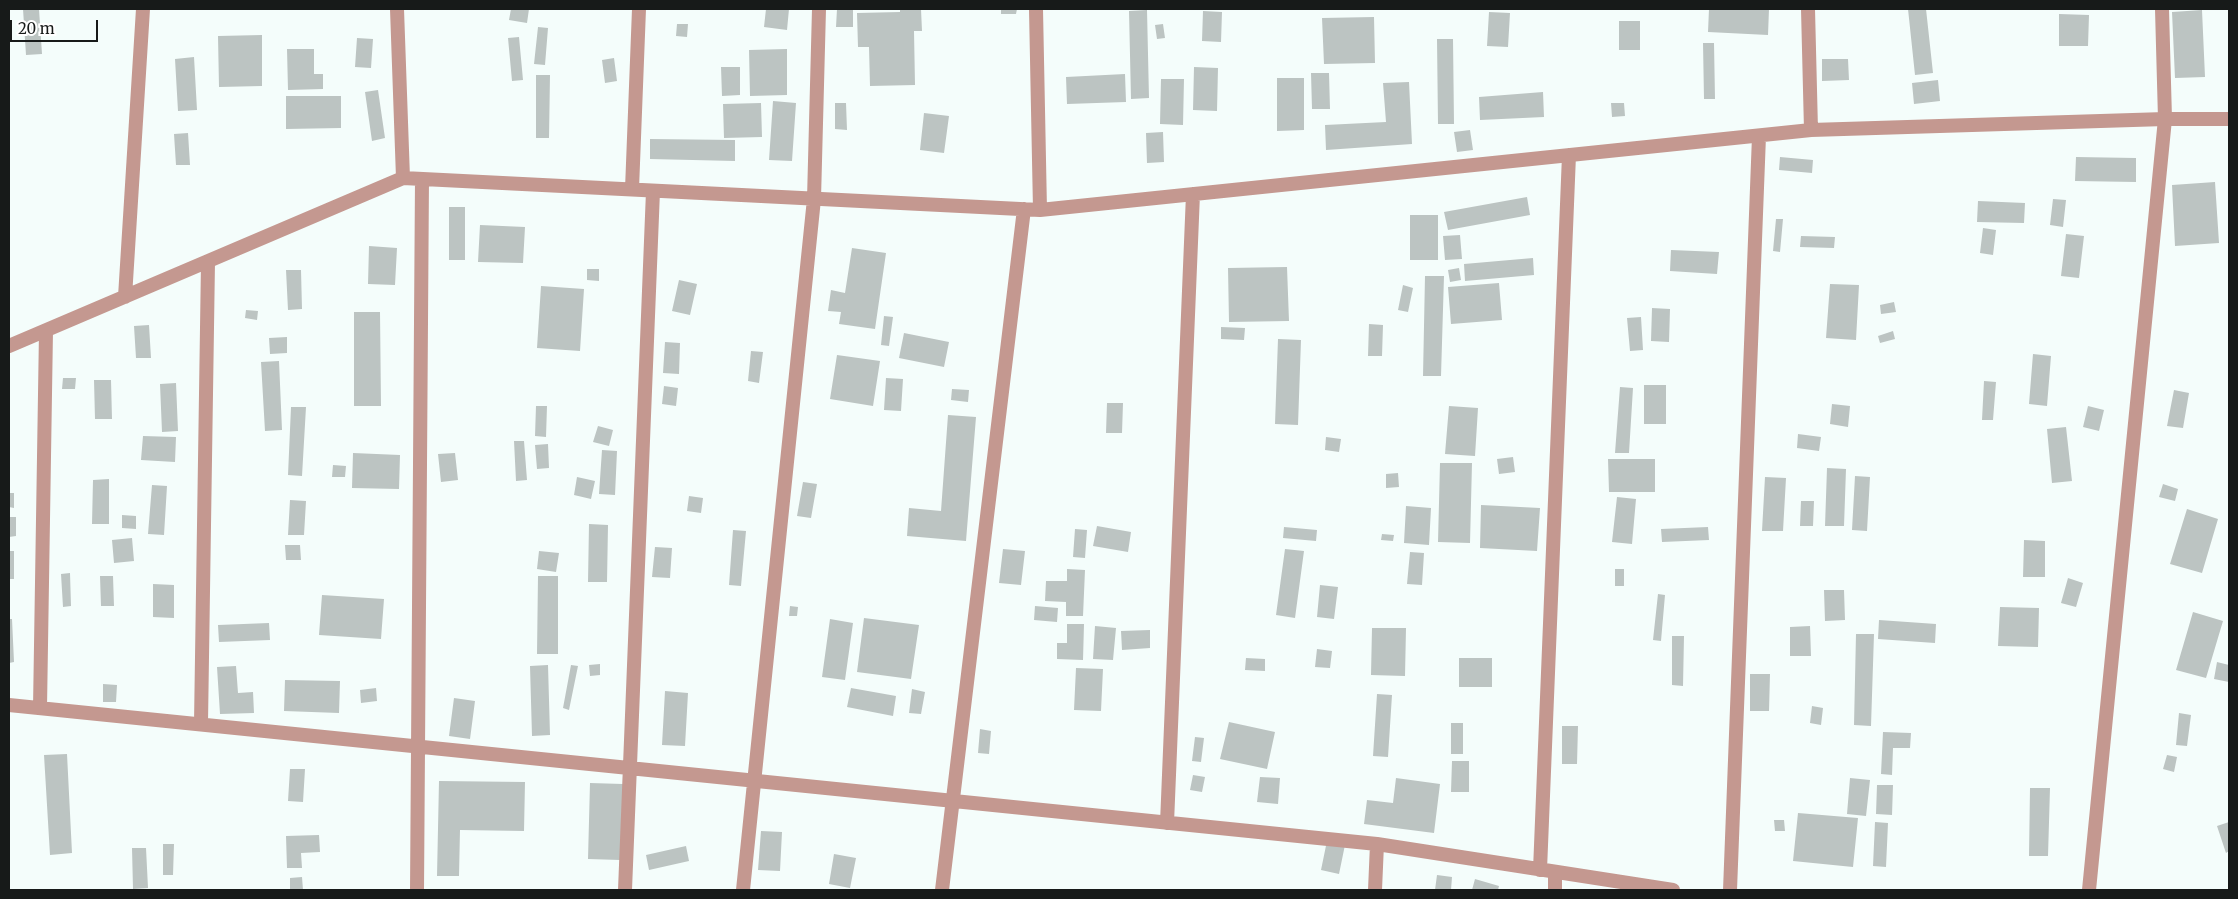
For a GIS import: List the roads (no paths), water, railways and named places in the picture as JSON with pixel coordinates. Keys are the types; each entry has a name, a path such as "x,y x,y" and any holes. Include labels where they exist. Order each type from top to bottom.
{"street":[{"path":"125,297 143,9"},
{"path":"397,9 404,178"},
{"path":"632,190 639,9"},
{"path":"743,890 814,199 819,9"},
{"path":"1036,9 1040,210"},
{"path":"1808,9 1811,130"},
{"path":"2088,890 2165,119 2162,9"},
{"path":"9,346 404,178 1040,210 1811,130 2165,119 2229,119"},
{"path":"1730,890 1759,136"},
{"path":"1540,870 1569,155"},
{"path":"417,890 422,179"},
{"path":"625,890 653,190"},
{"path":"1167,822 1193,194"},
{"path":"942,890 1024,209"},
{"path":"201,723 208,262"},
{"path":"40,708 46,331"},
{"path":"9,705 201,723 1377,844 1673,890"},
{"path":"1375,890 1377,844"},
{"path":"1555,872 1555,890"}]}
